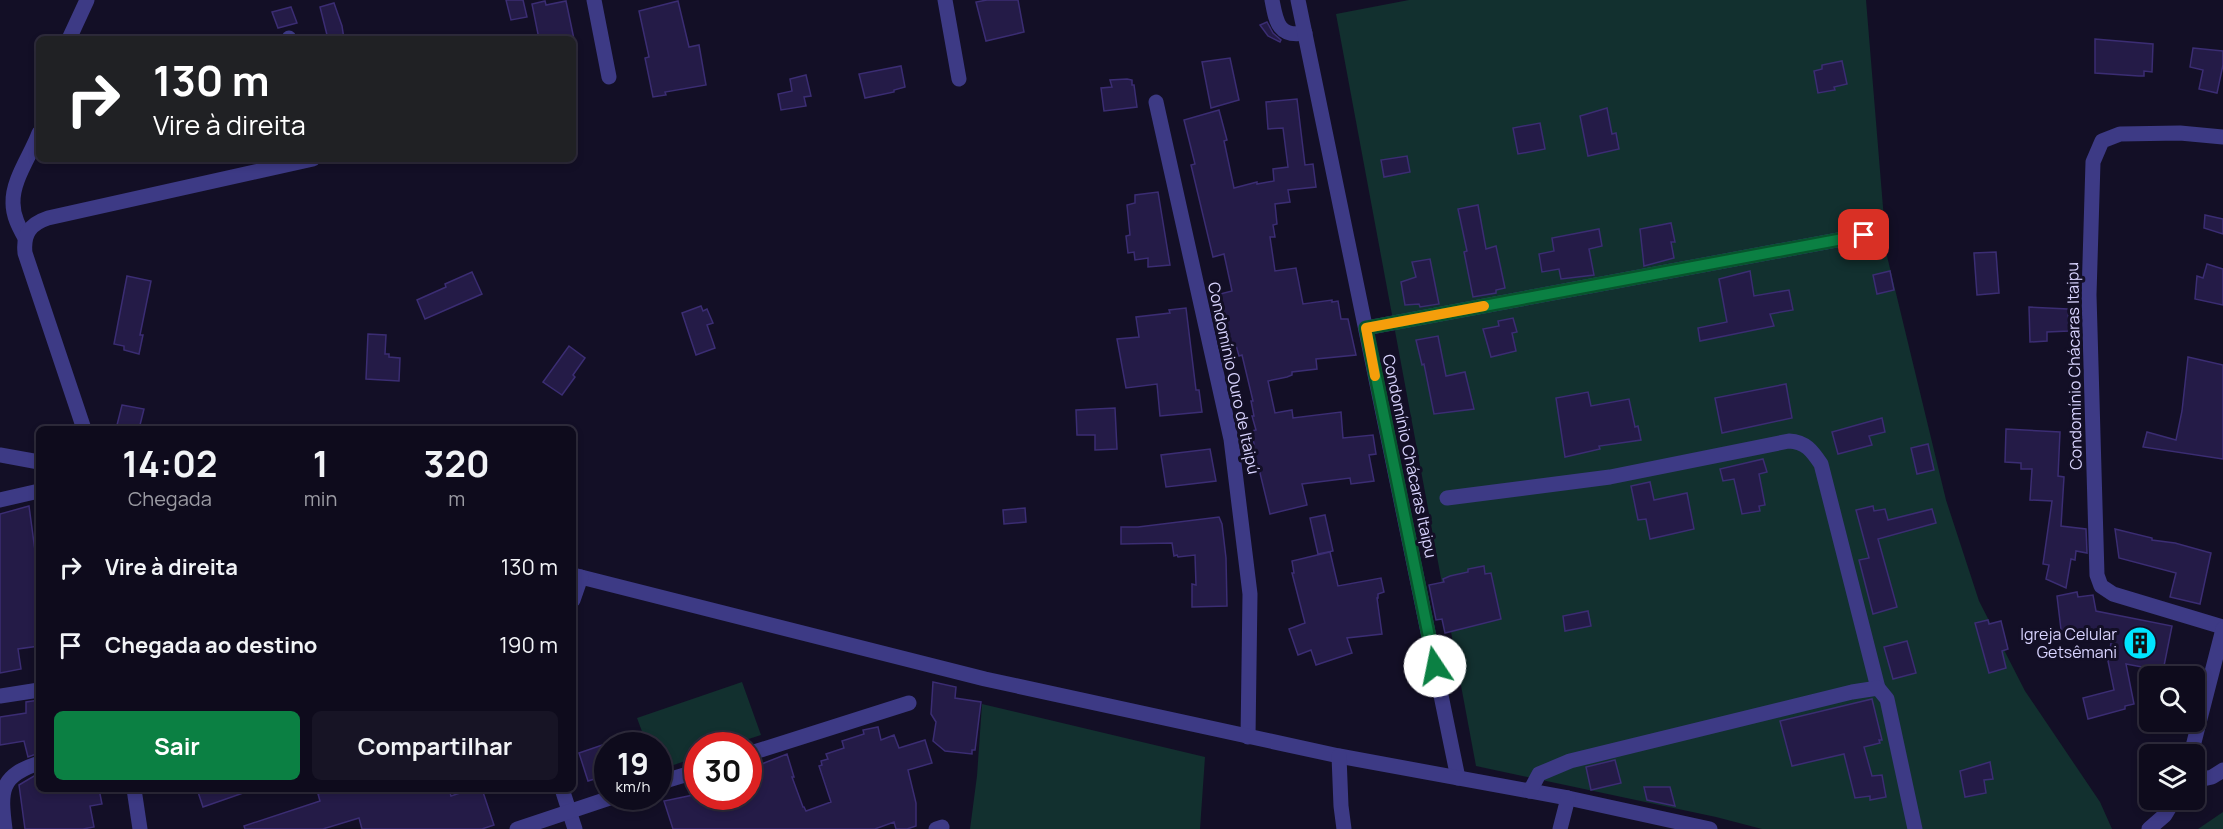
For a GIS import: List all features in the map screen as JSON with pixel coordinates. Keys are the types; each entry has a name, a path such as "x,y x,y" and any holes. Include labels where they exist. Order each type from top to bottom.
{"street":[{"path":"70,36 87,0"},
{"path":"594,0 609,77"},
{"path":"945,0 959,79"},
{"path":"1272,0 1276,22 1282,30 1293,35 1305,33"},
{"name":"Condomínio Chácaras Itaipu","path":"1298,0 1458,778"},
{"name":"Condomínio Ouro de Itaipú","path":"1156,102 1231,439 1250,594 1248,737"},
{"name":"Condomínio Chácaras Itaipu","path":"2194,744 2223,628 2113,594 2101,586 2097,575 2089,295 2093,162 2102,141 2120,134 2180,133 2223,137"},
{"path":"36,140 14,189 15,218 24,238 25,253 83,426"},
{"path":"24,238 27,231 34,225 48,218 300,162"},
{"path":"1366,328 1864,235"},
{"path":"1447,498 1610,477 1789,441 1807,446 1821,464 1878,688 1887,699 1915,829"},
{"path":"0,454 36,461"},
{"path":"0,500 36,492"},
{"path":"577,576 954,672 1339,756 1568,798 1710,829"},
{"path":"1530,791 1539,774 1570,761 1872,687 1878,688"},
{"path":"0,696 36,690"},
{"path":"762,750 909,703"},
{"path":"1339,756 1344,829"},
{"path":"5,829 2,812 6,782 19,770 36,764"},
{"path":"2205,779 2223,770"},
{"path":"134,792 140,829"},
{"path":"563,792 574,829"},
{"path":"1560,829 1568,798"},
{"path":"517,829 594,803"},
{"path":"2149,829 2168,810"}],"green space":[{"path":"1409,0 1866,0 1887,256 1946,500 1979,601 2025,691 2100,802 2112,829 1762,829 1716,817 1476,766 1336,14"},
{"path":"742,682 760,732 684,732 684,761 672,766 672,732 642,732 637,718"},
{"path":"982,704 1205,757 1200,829 970,829 977,776"},
{"path":"2223,812 2223,829 2198,829"}],"building":[{"path":"506,0 523,0 527,17 511,20"},
{"path":"1018,0 1024,32 986,41 976,2"},
{"path":"545,1 546,5 566,1 573,36 538,36 532,4"},
{"path":"678,1 689,47 699,45 706,85 665,92 666,95 653,97 645,58 649,57 639,11"},
{"path":"334,3 344,36 327,36 320,7"},
{"path":"291,7 297,23 278,28 272,12"},
{"path":"1267,22 1273,33 1281,40 1280,42 1268,36 1260,25"},
{"path":"2095,39 2153,44 2152,72 2144,71 2144,76 2095,73"},
{"path":"2193,48 2223,51 2223,65 2217,93 2199,89 2203,70 2190,67"},
{"path":"1230,58 1239,100 1211,108 1202,62"},
{"path":"1842,61 1847,84 1834,87 1835,90 1818,93 1814,71 1822,69 1822,65"},
{"path":"901,66 905,87 894,90 894,92 865,98 859,74"},
{"path":"806,75 811,96 804,97 806,106 781,110 778,94 792,91 790,79"},
{"path":"1110,80 1132,80 1132,85 1134,85 1137,107 1104,111 1101,88 1112,87"},
{"path":"1297,99 1305,165 1313,164 1316,187 1288,190 1290,202 1275,204 1277,224 1273,225 1275,237 1270,237 1275,271 1296,268 1303,304 1338,301 1341,319 1348,319 1356,355 1316,359 1317,369 1292,372 1292,375 1287,377 1268,381 1275,413 1292,410 1293,418 1341,412 1343,438 1373,435 1376,454 1369,455 1374,481 1351,484 1350,478 1302,484 1307,505 1270,514 1260,473 1253,474 1247,446 1254,444 1251,431 1256,430 1252,416 1254,416 1251,401 1253,401 1242,355 1239,356 1236,345 1231,346 1220,294 1232,291 1224,254 1213,257 1191,165 1195,164 1184,120 1219,110 1227,140 1224,141 1234,188 1257,182 1257,184 1274,181 1273,169 1288,167 1283,128 1268,129 1266,102"},
{"path":"1607,108 1612,134 1616,133 1619,149 1588,156 1580,116"},
{"path":"1540,123 1545,149 1518,154 1513,128"},
{"path":"1407,156 1410,172 1384,177 1381,160"},
{"path":"1158,192 1170,265 1148,267 1148,258 1135,260 1134,252 1128,253 1126,236 1130,235 1127,205 1135,203 1135,195"},
{"path":"1478,205 1486,249 1496,246 1505,288 1496,290 1496,293 1473,297 1464,252 1467,251 1458,209"},
{"path":"2205,215 2223,219 2223,234 2204,228"},
{"path":"1671,223 1675,242 1671,242 1674,258 1644,266 1640,229"},
{"path":"1599,229 1602,246 1589,249 1594,275 1561,279 1559,269 1542,272 1539,254 1554,251 1552,238"},
{"path":"1996,252 1999,293 1977,295 1974,253"},
{"path":"1430,259 1439,304 1420,307 1419,304 1405,305 1401,282 1416,277 1412,262"},
{"path":"2207,264 2223,269 2223,305 2195,299 2197,276 2203,278"},
{"path":"1750,271 1754,296 1789,290 1793,310 1770,314 1774,326 1700,341 1698,328 1727,322 1719,279"},
{"path":"1890,271 1894,290 1877,294 1873,275"},
{"path":"472,272 482,294 425,319 417,300"},
{"path":"127,276 151,281 140,335 143,335 139,354 124,350 124,346 114,344"},
{"path":"701,306 703,311 707,309 713,323 707,325 715,348 696,355 682,313"},
{"path":"2029,307 2068,309 2069,331 2047,332 2047,341 2030,342"},
{"path":"1186,308 1196,390 1199,390 1202,412 1160,416 1157,384 1126,388 1117,339 1139,337 1136,317 1170,313 1169,310"},
{"path":"1513,318 1517,332 1512,333 1516,351 1491,357 1483,329 1499,326 1498,321"},
{"path":"368,334 386,335 385,354 389,354 389,357 400,358 399,381 366,379"},
{"path":"1438,336 1446,376 1465,372 1474,409 1434,414 1424,364 1422,365 1416,340"},
{"path":"569,346 585,358 562,395 543,382"},
{"path":"2188,357 2223,365 2223,459 2143,447 2147,432 2176,440"},
{"path":"1786,384 1792,418 1722,433 1715,398"},
{"path":"1588,392 1591,406 1629,399 1635,427 1638,426 1641,440 1599,446 1600,449 1565,457 1556,398"},
{"path":"122,405 144,409 140,426 117,426"},
{"path":"1115,408 1117,449 1095,450 1095,435 1077,435 1076,410"},
{"path":"1882,418 1885,432 1869,436 1872,445 1838,454 1832,432"},
{"path":"2006,429 2060,432 2058,476 2064,477 2061,526 2086,529 2087,553 2076,551 2075,560 2071,559 2066,588 2046,579 2049,565 2043,564 2052,501 2030,500 2032,469 2021,469 2021,463 2005,462"},
{"path":"1928,444 1934,470 1917,474 1911,448"},
{"path":"1210,449 1216,481 1166,487 1161,455"},
{"path":"1763,459 1767,472 1759,474 1765,505 1759,506 1760,511 1742,514 1734,479 1723,481 1720,469"},
{"path":"1650,482 1654,500 1687,493 1694,529 1650,539 1646,519 1638,520 1631,486"},
{"path":"29,506 36,558 36,646 18,649 21,669 0,673 0,514"},
{"path":"1873,506 1874,511 1885,509 1888,520 1932,509 1936,523 1878,539 1897,607 1873,614 1859,560 1869,558 1856,510"},
{"path":"1025,508 1026,522 1004,524 1003,510"},
{"path":"1325,515 1333,551 1318,554 1310,518"},
{"path":"1219,517 1226,558 1227,606 1192,607 1192,584 1196,585 1195,555 1174,556 1172,543 1121,544 1121,527"},
{"path":"2115,529 2211,553 2200,604 2170,597 2176,573 2119,558"},
{"path":"1330,552 1338,586 1381,578 1384,592 1378,594 1377,598 1382,634 1347,638 1352,653 1316,665 1311,650 1298,655 1289,629 1305,623 1292,573 1294,573 1292,561"},
{"path":"1484,566 1485,574 1491,573 1501,619 1445,633 1442,619 1436,620 1429,585 1444,582 1443,579 1468,572 1468,569"},
{"path":"2077,592 2078,597 2093,595 2096,611 2172,626 2164,666 2126,664 2134,704 2125,706 2125,709 2088,719 2083,698 2114,690 2108,661 2113,631 2062,638 2057,596"},
{"path":"1588,611 1591,626 1565,631 1563,616"},
{"path":"1988,620 1989,624 2001,621 2008,649 2002,651 2006,668 1989,673 1975,623"},
{"path":"1907,641 1916,673 1893,679 1884,647"},
{"path":"933,682 956,687 955,698 981,702 975,750 972,750 972,754 945,751 933,741 936,722 931,714"},
{"path":"1872,699 1882,740 1879,740 1880,743 1864,747 1872,776 1882,775 1886,797 1870,800 1870,796 1855,798 1844,754 1792,766 1780,721"},
{"path":"36,700 36,754 28,757 24,741 0,745 0,717 26,713 26,702"},
{"path":"878,727 881,740 894,735 899,748 925,740 932,763 908,770 916,803 916,826 896,829 894,822 875,829 673,829 667,810 672,810 672,799 684,797 684,810 762,810 762,764 787,754 794,777 792,777 806,811 831,802 819,766 822,765 821,761 828,759 826,754 844,748 842,741 864,734 863,730"},
{"path":"594,748 594,779 588,781 579,753"},
{"path":"1615,760 1621,783 1591,790 1586,767"},
{"path":"1990,762 1993,779 1984,780 1986,793 1965,797 1960,771"},
{"path":"36,775 36,792 100,792 102,804 90,806 94,827 25,829 19,785"},
{"path":"1644,787 1670,787 1675,806 1647,800"},
{"path":"198,792 246,792 203,807"},
{"path":"324,792 450,792 451,796 463,792 483,792 494,825 482,829 362,829 359,818 323,829 245,829 244,826 320,801 318,794"}],"slow traffic":[{"path":"1375,376 1366,328 1484,306"}],"place":[{"name":"Igreja Celular Getsêmani","path":"2140,643"}],"route":[{"path":"1435,666 1366,328 1864,235"}]}
